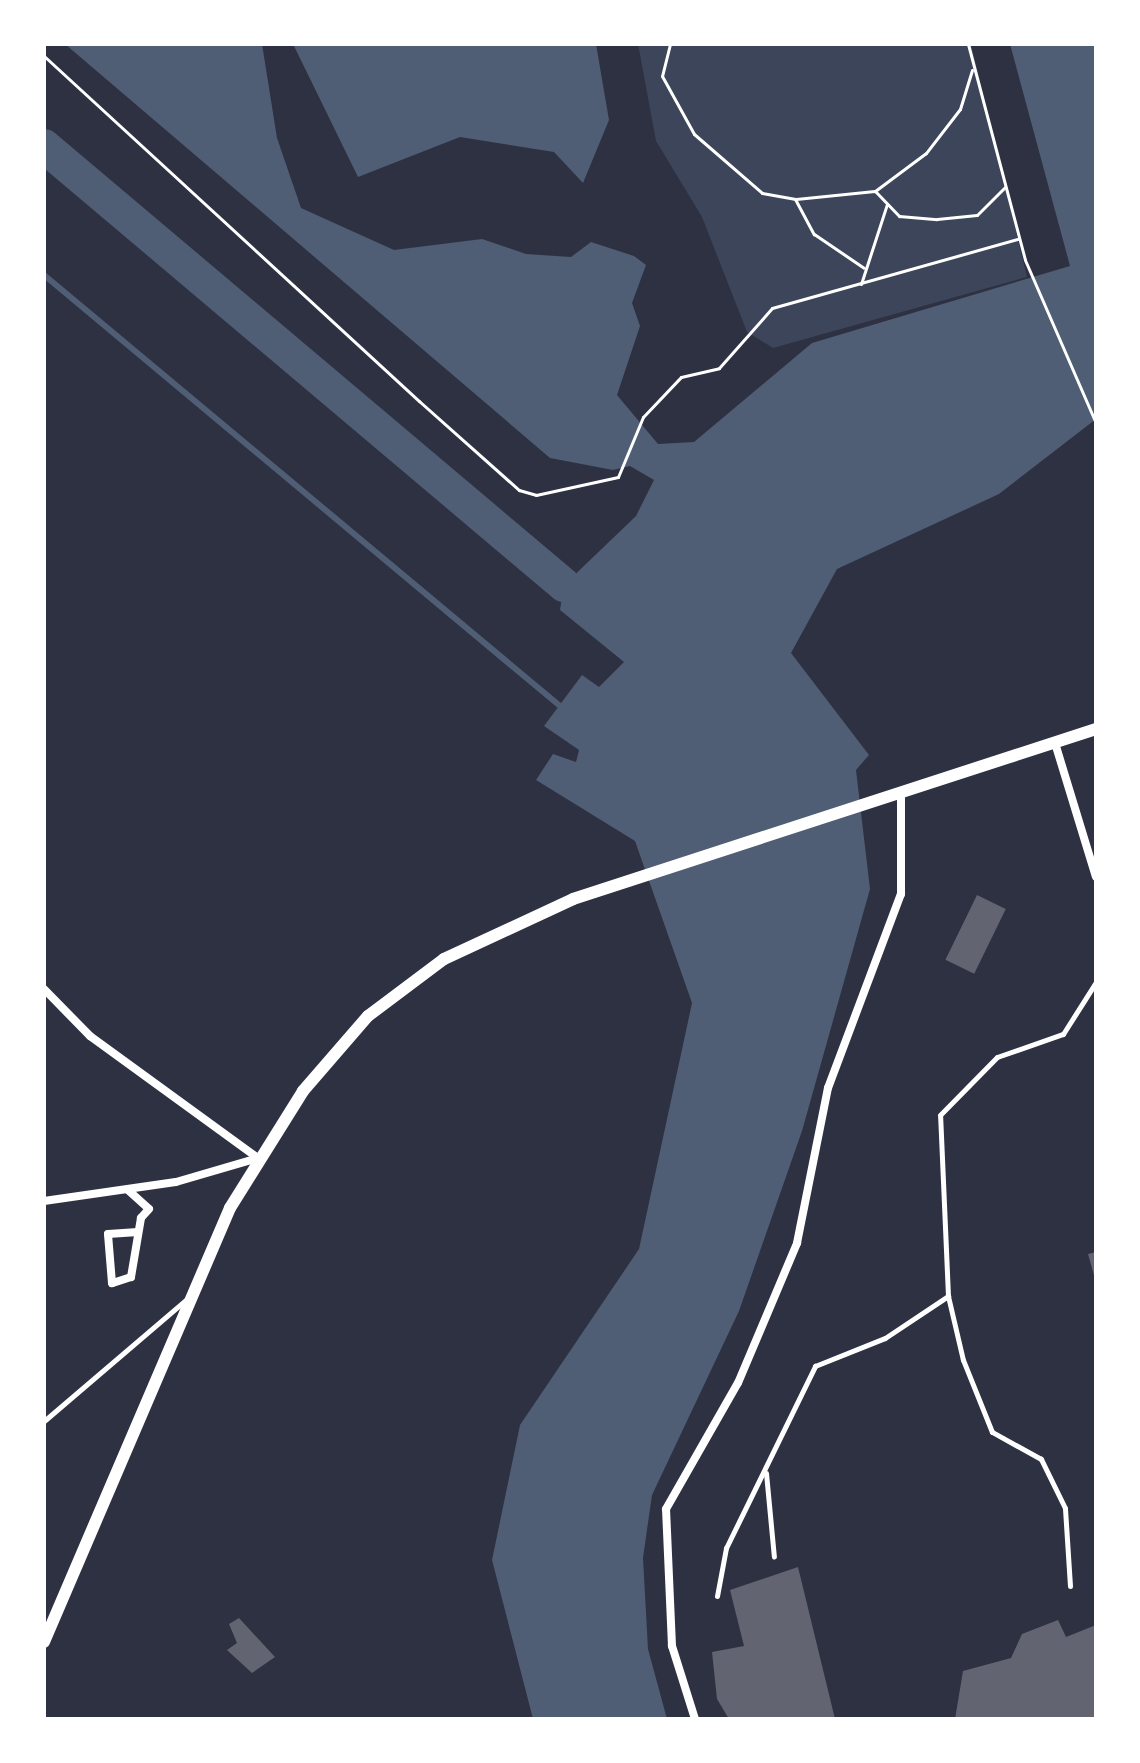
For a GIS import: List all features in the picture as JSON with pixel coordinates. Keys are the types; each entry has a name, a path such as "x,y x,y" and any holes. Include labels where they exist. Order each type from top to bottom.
{"street":[{"path":"44,1640 188,1299 258,1158 341,1044 395,995 493,933 643,875 1096,729"},
{"path":"1055,743 1096,877"},
{"path":"695,1719 672,1646 666,1509 738,1383 797,1243 828,1088 901,894 901,792"},
{"path":"44,989 90,1036 258,1158"},
{"path":"44,1201 128,1190 258,1158"},
{"path":"128,1190 149,1209 138,1232 131,1277 112,1283 108,1234 138,1232"}],"lane":[{"path":"1070,1586 1065,1508 1041,1459 992,1432 948,1296 940,1115 997,1057 1063,1034 1096,982"},
{"path":"717,1596 726,1548 815,1366 885,1338 948,1296"},
{"path":"44,1421 188,1299"},
{"path":"765,1472 774,1557"}],"path":[{"path":"670,44 662,76 694,134 762,193 795,199 875,191 926,153 960,109 973,67"},
{"path":"968,44 1025,260 1096,423"},
{"path":"44,56 519,490 536,495 618,477 643,417 681,377 719,368 772,308 1018,239"},
{"path":"875,191 899,216 977,215 1005,187"},
{"path":"795,199 814,234 864,268"},
{"path":"861,284 887,204"}],"shaded area":[{"path":"65,44 262,44 277,138 301,208 394,250 482,239 526,254 571,257 591,242 634,256 646,265 632,303 640,326 617,395 658,444 694,442 812,343 1070,266 1010,44 1096,44 1096,419 999,494 837,569 791,653 869,755 856,770 870,889 802,1131 739,1311 652,1495 643,1558 648,1649 667,1719 533,1719 492,1560 520,1425 639,1249 692,1003 635,841 536,780 553,754 576,762 579,750 544,726 582,675 599,687 624,662 560,610 564,585 636,516 654,480 630,466 613,470 550,458"},
{"path":"293,44 596,44 609,120 583,183 554,152 460,137 358,177"},
{"path":"638,44 971,44 1027,277 773,348 747,332 702,217 656,141"}],"building":[{"path":"977,895 1006,909 974,974 945,960"},
{"path":"1096,1252 1096,1279 1095,1279 1088,1254"},
{"path":"798,1567 835,1719 729,1719 717,1699 712,1652 744,1646 730,1590"},
{"path":"239,1618 275,1657 252,1673 227,1650 237,1643 229,1624"},
{"path":"1058,1620 1066,1637 1096,1625 1096,1719 955,1719 963,1671 1011,1658 1022,1634"}],"waterway":[{"path":"44,146 564,585"},
{"path":"44,275 560,706"}]}
